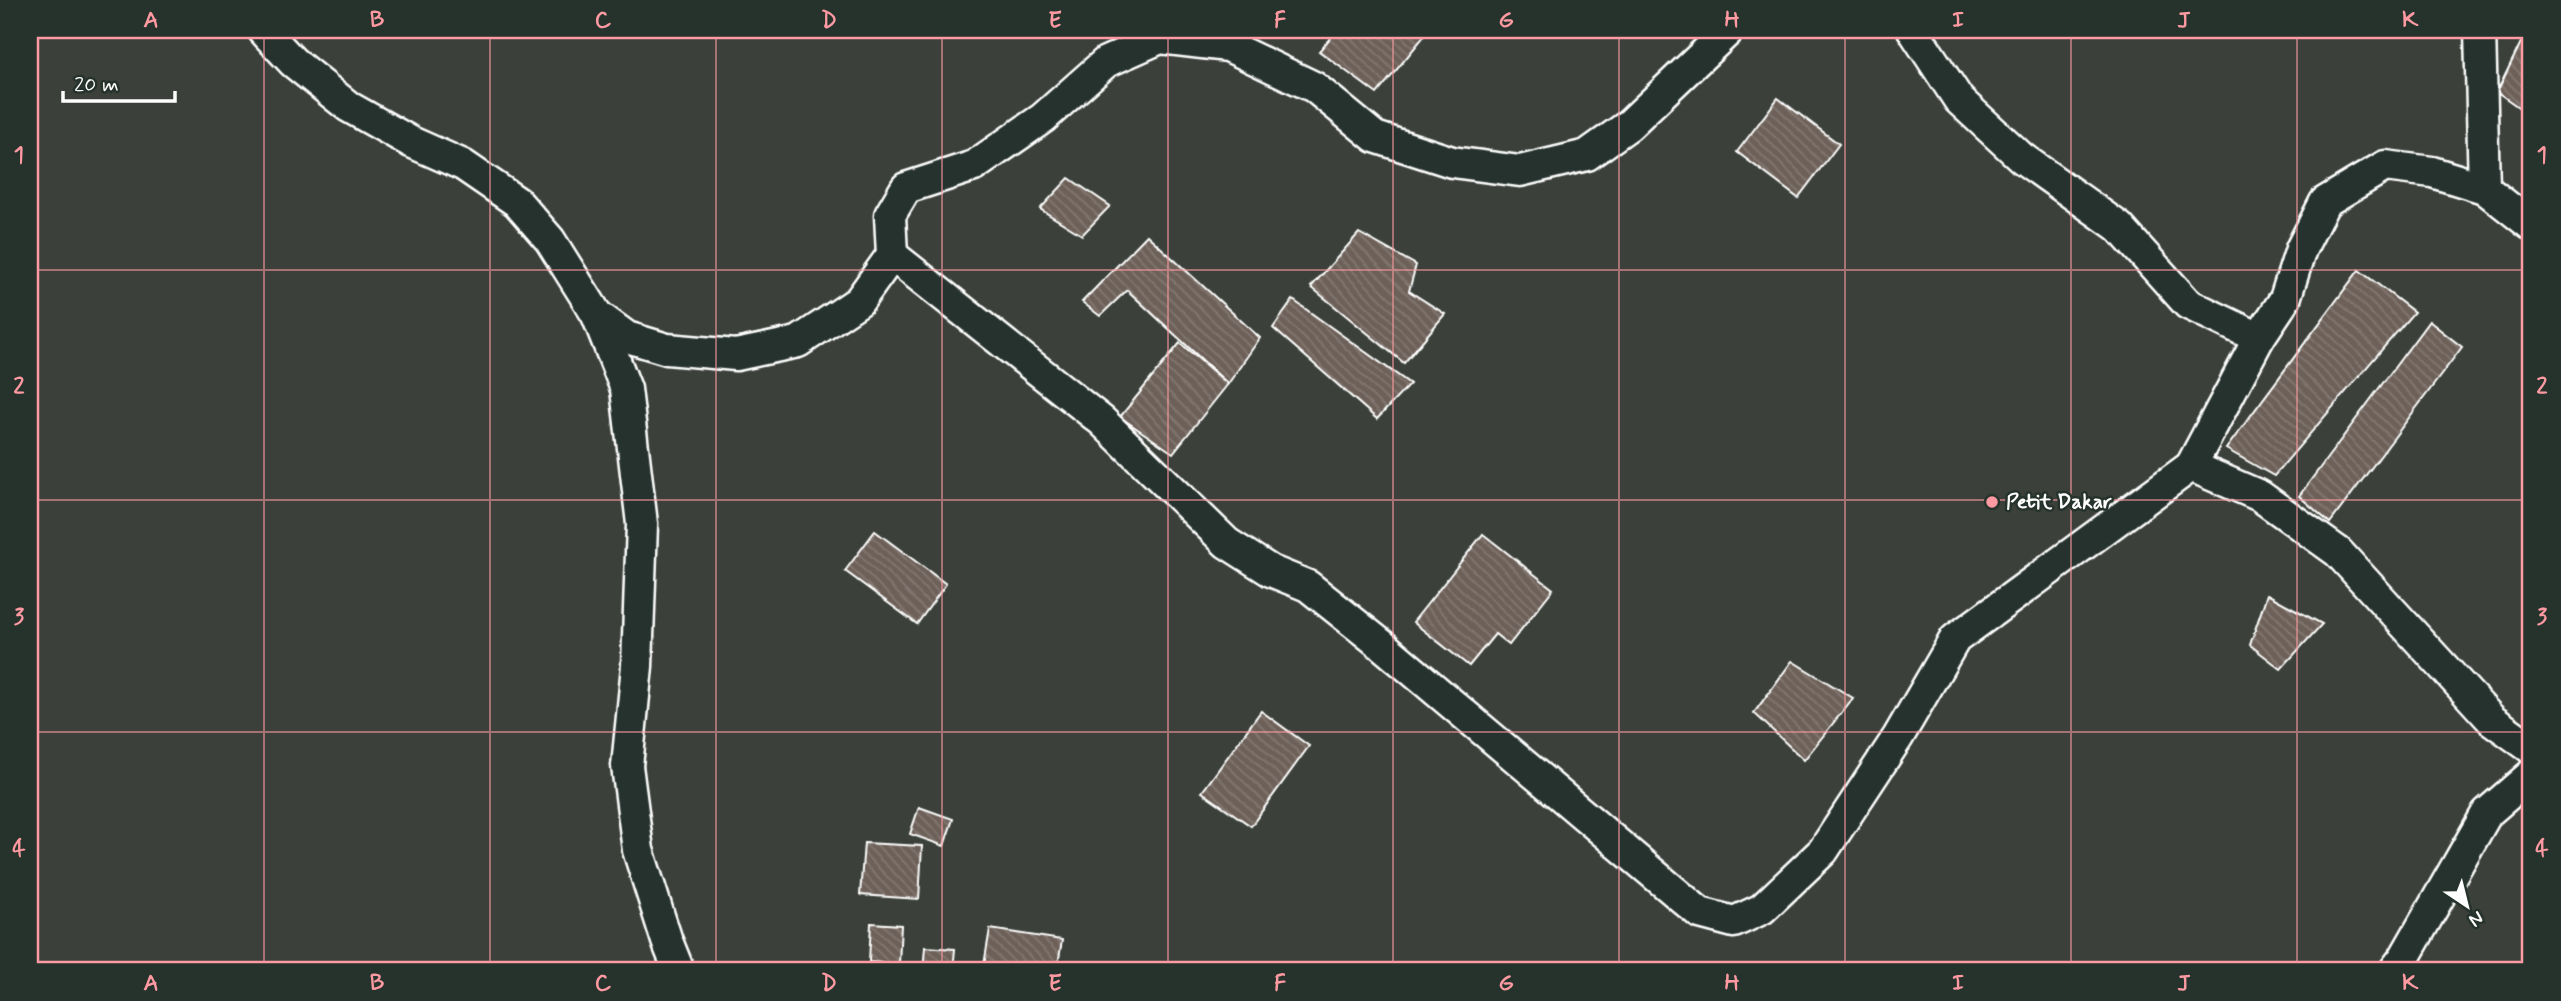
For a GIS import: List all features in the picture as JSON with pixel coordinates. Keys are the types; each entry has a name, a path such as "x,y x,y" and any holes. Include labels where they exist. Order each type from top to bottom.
{"street":[{"path":"263,30 293,62 349,107 411,142 463,165 517,202 550,240 597,315 626,389 642,524 637,666 627,766 636,838 667,941 680,971"},
{"path":"597,315 627,337 667,349 736,355 798,342 859,301 892,256 890,215 906,188 974,166 1043,118 1106,62 1160,38 1228,46 1314,87 1376,137 1452,162 1520,171 1587,155 1629,125 1729,30"},
{"path":"1913,30 1959,100 2022,158 2119,227 2189,304 2259,338"},
{"path":"2480,30 2484,188"},
{"path":"892,256 1102,421 1227,543 1271,571 1308,586 1700,913 1734,922 1762,909 1823,851 1898,737 1955,639 2191,466 2259,338 2285,299 2301,249 2325,202 2385,166 2432,172 2484,188 2531,225"},
{"path":"2191,466 2260,496 2338,552 2492,720 2531,748"},
{"path":"2394,971 2487,813 2531,775"}],"building":[{"path":"1337,30 1429,30 1377,94 1319,51"},
{"path":"2527,30 2531,30 2531,116 2497,92"},
{"path":"1778,98 1839,144 1798,198 1737,152"},
{"path":"1069,178 1110,206 1082,235 1040,209"},
{"path":"1359,233 1416,265 1409,291 1445,314 1404,363 1311,287"},
{"path":"1147,235 1260,338 1228,384 1127,290 1100,316 1082,302"},
{"path":"2359,270 2414,312 2274,476 2226,449"},
{"path":"1293,300 1410,384 1377,419 1273,328"},
{"path":"2429,321 2462,347 2330,523 2299,496"},
{"path":"1180,343 1228,384 1173,453 1120,417"},
{"path":"875,531 946,584 917,624 845,571"},
{"path":"1483,534 1553,589 1509,645 1495,634 1469,666 1413,622"},
{"path":"2267,594 2322,624 2281,669 2250,645"},
{"path":"1792,661 1853,698 1804,760 1754,713"},
{"path":"1261,711 1309,746 1251,826 1202,792"},
{"path":"919,807 953,819 944,846 910,834"},
{"path":"864,843 922,846 919,899 860,895"},
{"path":"871,923 901,925 899,964 869,962"},
{"path":"990,929 1062,940 1057,971 983,971"},
{"path":"925,947 955,949 953,971 923,971"}],"place":[{"name":"Petit Dakar","path":"1992,502"}]}
